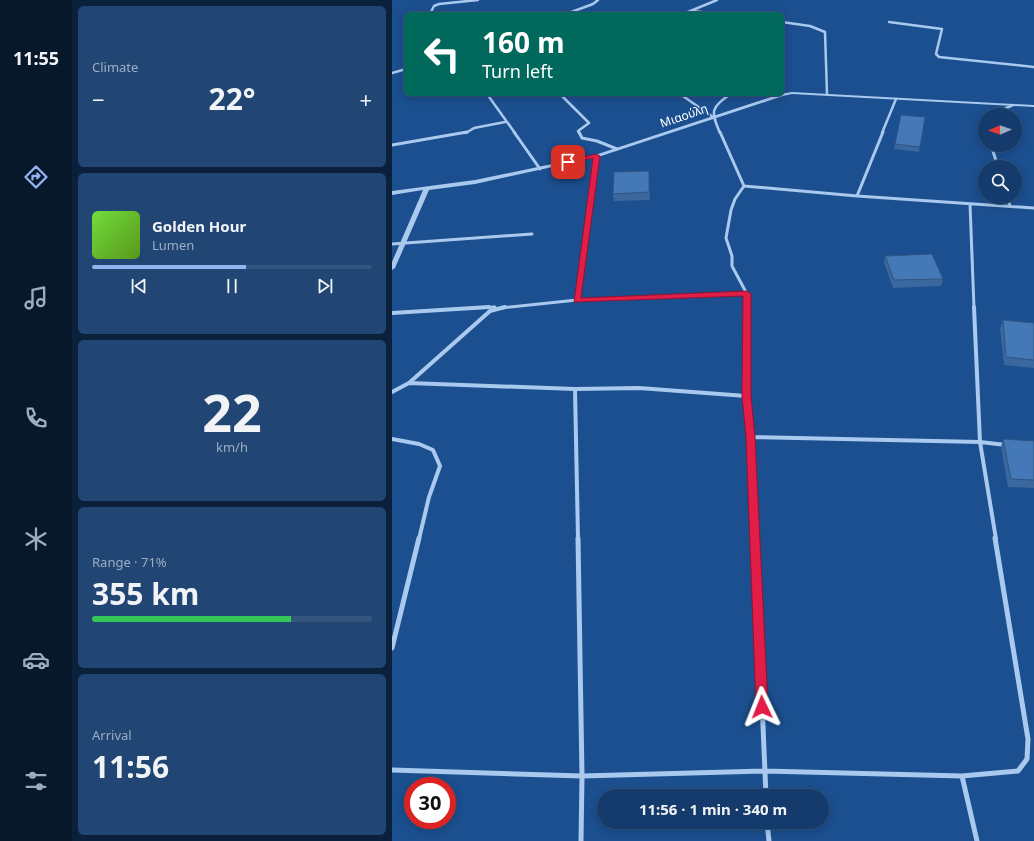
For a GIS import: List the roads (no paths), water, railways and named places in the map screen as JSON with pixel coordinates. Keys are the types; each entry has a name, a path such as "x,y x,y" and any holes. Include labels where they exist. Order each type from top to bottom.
{"street":[{"path":"431,12 434,6 439,4 478,0"},
{"path":"571,12 593,4 598,0"},
{"path":"690,12 718,0"},
{"path":"694,11 701,12"},
{"path":"784,22 803,24 820,28 825,32 827,94"},
{"path":"889,22 942,29 936,54 939,57 1034,67"},
{"path":"392,73 404,70"},
{"name":"Μιαούλη","path":"784,95 827,94 1034,106"},
{"path":"488,96 505,122 540,169"},
{"path":"562,96 589,124 578,131 582,138 597,141 617,149"},
{"path":"683,96 713,117"},
{"path":"728,96 716,104 713,108 713,117 744,186"},
{"name":"Μιαούλη","path":"392,192 475,182 596,156 779,96"},
{"path":"857,196 896,99"},
{"path":"1006,108 1013,105"},
{"path":"392,145 447,138 465,134 474,128 505,122"},
{"path":"577,300 596,156"},
{"path":"744,186 857,196 1034,208"},
{"path":"744,186 735,199 731,210 726,238 732,256 732,266 747,294 746,396 750,437 766,789"},
{"path":"392,268 427,188"},
{"path":"392,770 582,776 765,771 962,776 1018,771 1027,759 1028,739 980,442 970,204"},
{"path":"392,244 532,234"},
{"path":"392,313 510,306 577,300 747,294"},
{"path":"392,392 409,383 490,311 510,306"},
{"path":"409,383 575,389 639,388 746,396"},
{"path":"575,389 582,776 581,841"},
{"path":"750,437 980,442 1011,445"},
{"path":"392,439 419,444 433,450 440,466 429,497 392,648"},
{"path":"962,776 977,841"},
{"path":"768,829 768,841"}]}
